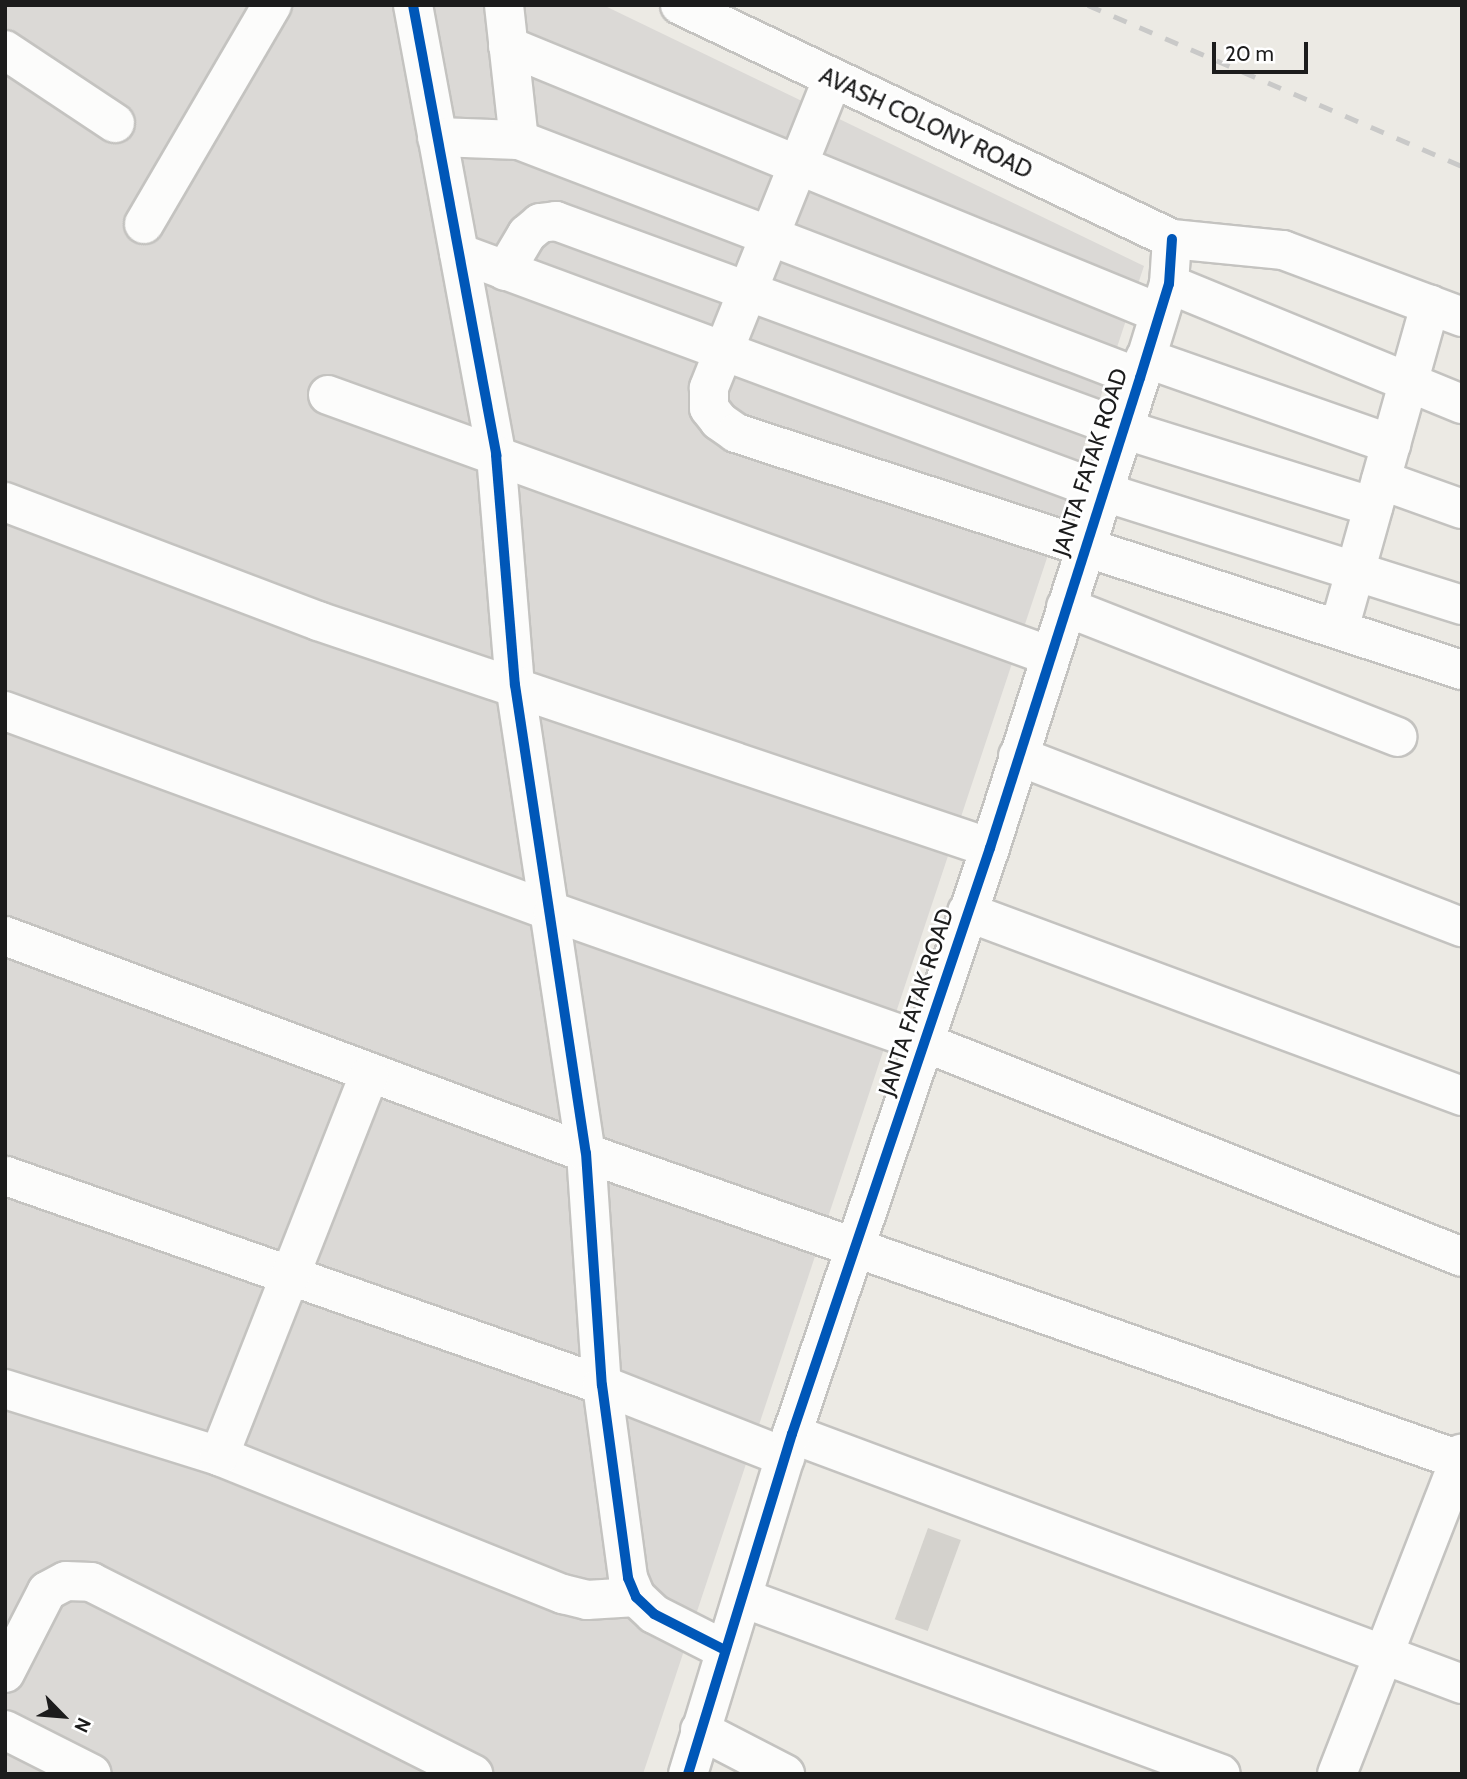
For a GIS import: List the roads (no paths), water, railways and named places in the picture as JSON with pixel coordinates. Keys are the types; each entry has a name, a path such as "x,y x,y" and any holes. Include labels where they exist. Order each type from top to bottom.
{"street":[{"path":"144,224 272,5"},
{"path":"413,5 496,455 515,685 553,912 586,1153 602,1385 628,1578 636,1597 654,1614 723,1649"},
{"path":"504,5 519,140"},
{"name":"AVASH COLONY ROAD","path":"680,5 832,80 1172,239 1283,250 1446,311"},
{"path":"508,46 796,163 1164,298 1408,382 1462,404"},
{"path":"5,50 116,122"},
{"path":"832,80 796,163 709,388 709,408 719,421 736,433 1462,670"},
{"path":"437,137 519,140 1143,368 1391,443"},
{"path":"505,271 527,234 540,223 556,221 748,289 1123,429 1377,494 1462,509"},
{"name":"JANTA FATAK ROAD","path":"688,1774 723,1649 743,1598 789,1446 926,1043 1104,492 1164,298 1172,239"},
{"path":"459,253 1104,492 1462,605"},
{"path":"1339,629 1408,382 1446,311"},
{"path":"328,395 1050,656"},
{"path":"5,502 318,621 515,685 990,848"},
{"path":"1066,607 1397,737"},
{"path":"5,711 553,912 926,1043 1462,1257"},
{"path":"1018,757 1462,927"},
{"path":"967,912 1462,1096"},
{"path":"5,936 586,1153 1461,1458 1337,1774"},
{"path":"219,1456 369,1074"},
{"path":"6,1176 602,1385 789,1446 1462,1684"},
{"path":"5,1389 219,1456 563,1594 587,1600 636,1597"},
{"path":"5,1673 47,1591 66,1581 91,1582 473,1774"},
{"path":"743,1598 1221,1774"},
{"path":"5,1730 92,1774"},
{"path":"700,1730 785,1774"}],"railway":[{"path":"1088,5 1462,166"}]}
